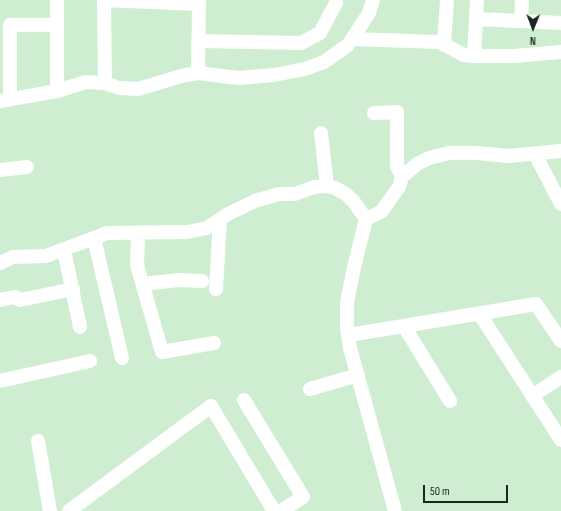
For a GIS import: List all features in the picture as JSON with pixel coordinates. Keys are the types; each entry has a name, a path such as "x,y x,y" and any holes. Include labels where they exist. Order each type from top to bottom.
{"street":[{"path":"57,0 57,91"},
{"path":"105,83 104,0 199,2 198,73"},
{"path":"198,41 301,43 320,33 336,0"},
{"path":"57,25 10,25 5,100 57,91 86,82 105,83 119,88 138,89 185,75 198,73 238,78 274,75 305,69 324,62 348,45 369,13 373,0"},
{"path":"444,45 447,0"},
{"path":"474,56 477,0"},
{"path":"521,21 522,0"},
{"path":"476,19 561,23"},
{"path":"352,38 439,42 464,55 474,56 514,56 561,52"},
{"path":"374,113 397,112 397,166 402,177"},
{"path":"321,134 327,186"},
{"path":"366,219 381,212 399,187 402,177 417,164 428,158 449,153 476,152 509,156 561,151"},
{"path":"535,154 561,204"},
{"path":"0,170 28,167"},
{"path":"0,263 13,257 46,256 106,233 187,232 207,228 220,219 255,201 279,194 295,194 314,186 327,186 335,188 346,194 354,202 366,219 346,303 350,348 395,511"},
{"path":"216,289 220,219"},
{"path":"138,233 137,265 162,352 214,343"},
{"path":"94,238 122,358"},
{"path":"64,250 80,327"},
{"path":"143,284 179,280 202,281"},
{"path":"0,300 15,297 20,300 73,289"},
{"path":"349,335 536,304 561,341"},
{"path":"479,313 561,440"},
{"path":"404,326 450,401"},
{"path":"0,381 90,361"},
{"path":"310,388 358,375"},
{"path":"532,396 561,377"},
{"path":"244,400 303,497 281,511"},
{"path":"69,511 211,406 274,511"},
{"path":"38,441 50,511"}]}
